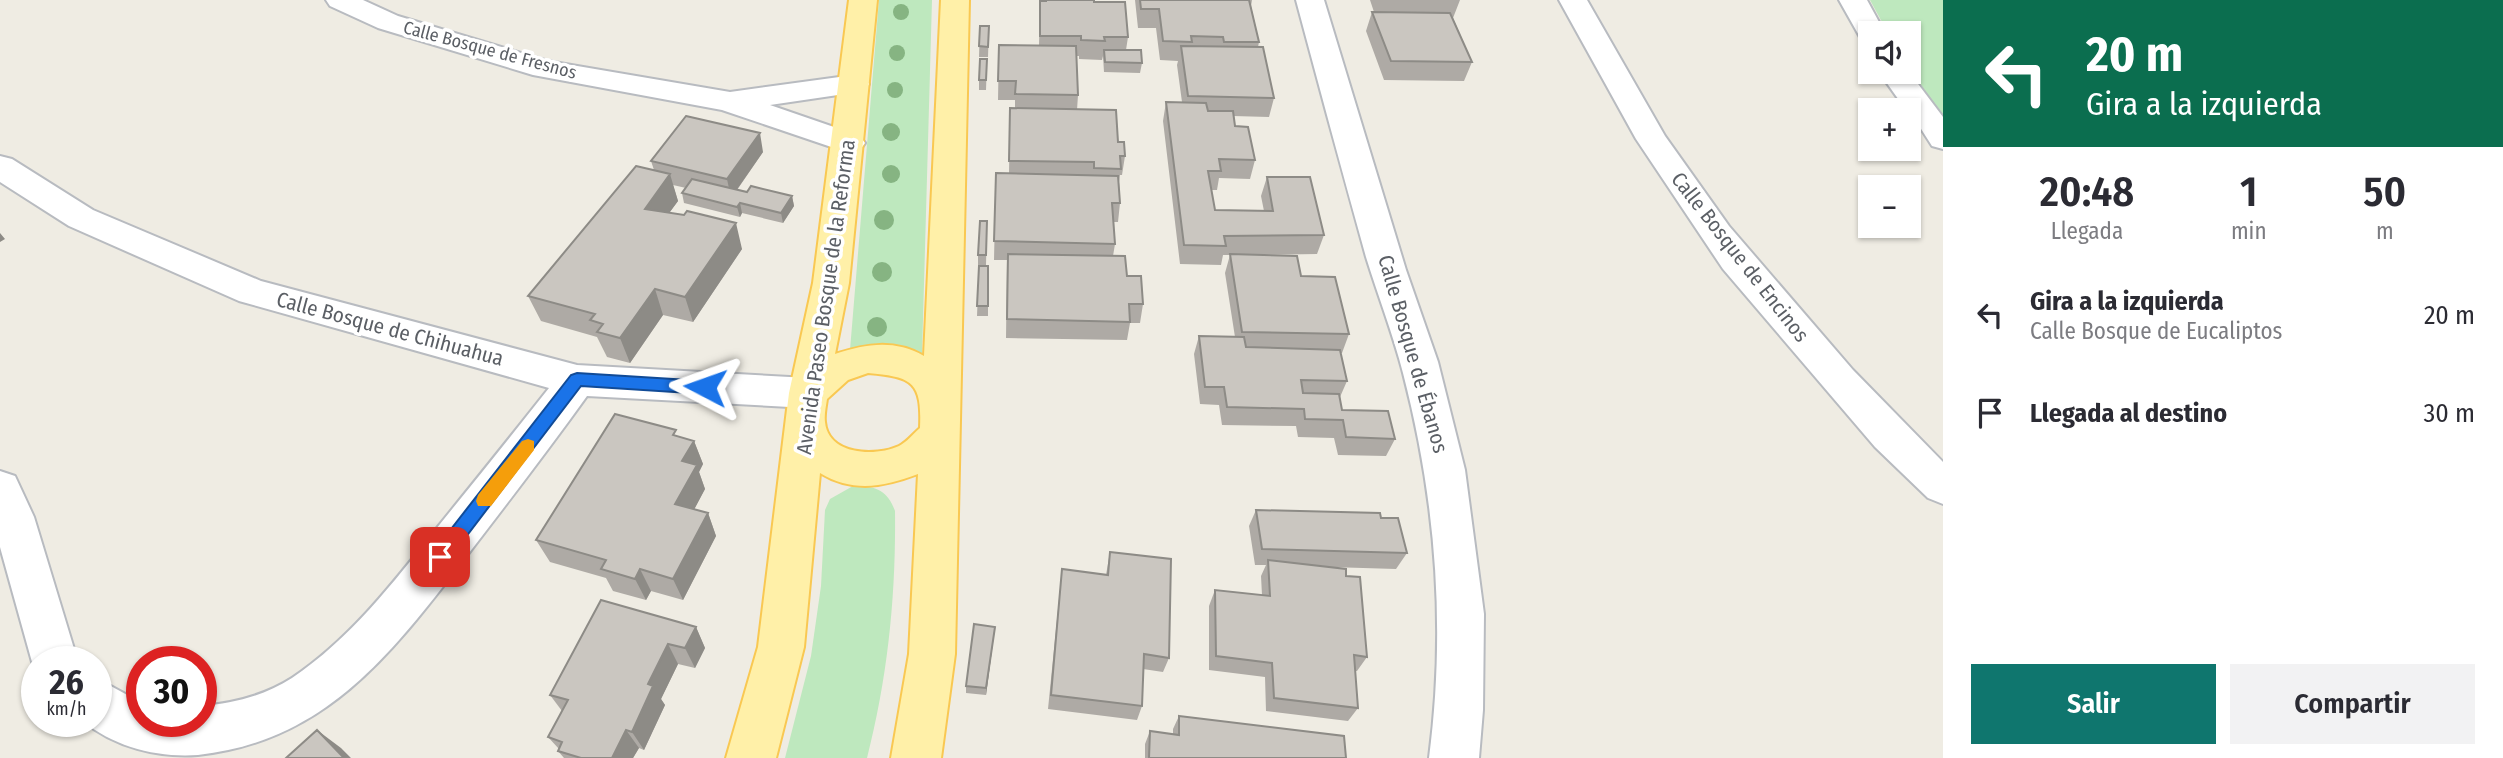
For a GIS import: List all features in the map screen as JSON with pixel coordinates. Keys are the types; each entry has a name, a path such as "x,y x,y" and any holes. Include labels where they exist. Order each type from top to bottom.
{"main road":[{"name":"Avenida Paseo Bosque de la Reforma","path":"751,758 781,647 807,410 831,283 849,143 863,0"},
{"path":"916,758 932,654 955,0"},
{"path":"867,358 901,361 929,377 942,418 916,457 883,470 846,468 817,451 807,410 834,369 867,358"}],"street":[{"name":"Calle Bosque de Fresnos","path":"340,0 388,22 544,69 728,101 849,143"},
{"name":"Calle Bosque de Ébanos","path":"1310,0 1389,273 1422,372 1443,454 1454,523 1460,596 1460,717 1454,758"},
{"name":"Calle Bosque de Encinos","path":"1573,0 1680,184 1775,309 1882,427 1943,486"},
{"path":"1853,0 1864,21"},
{"name":"Calle Bosque de Fresnos","path":"728,101 854,83"},
{"path":"1903,84 1943,139"},
{"name":"Calle Bosque de Chihuahua","path":"0,167 80,218 252,292 577,380 807,410"},
{"path":"112,711 132,724 163,732 200,732 239,724 271,713 330,679 378,634 518,459 577,380"},
{"path":"0,489 13,516 50,646"}],"green space":[{"path":"879,0 932,0 922,355 874,345 850,350"},
{"path":"1870,0 1943,0 1943,116 1920,84 1921,21 1881,21"},
{"path":"853,486 879,490 888,498 895,511 889,635 867,758 785,758 811,656 821,586 825,510 830,499"}],"building":[{"path":"1140,0 1249,0 1259,42 1224,42 1223,37 1191,36 1192,42 1163,41 1159,9 1141,9"},
{"path":"1040,1 1125,2 1128,37 1104,37 1105,41 1081,40 1081,36 1040,36"},
{"path":"1372,12 1450,13 1472,62 1391,61"},
{"path":"980,26 989,26 988,47 979,46"},
{"path":"999,45 1076,46 1078,95 1015,94 1016,81 998,81"},
{"path":"1181,46 1263,47 1274,98 1188,96"},
{"path":"1104,50 1141,50 1142,63 1105,62"},
{"path":"980,59 987,59 986,80 979,80"},
{"path":"1166,102 1206,103 1208,111 1233,111 1235,126 1248,127 1255,160 1219,159 1221,171 1208,171 1215,210 1273,211 1267,177 1310,177 1324,235 1224,236 1226,246 1184,245"},
{"path":"1010,108 1116,110 1118,142 1124,142 1125,156 1120,156 1121,169 1094,168 1094,162 1009,161"},
{"path":"686,116 760,133 727,179 651,161"},
{"path":"636,166 670,174 645,209 684,215 687,211 736,223 685,297 655,289 620,338 597,332 603,324 590,320 595,314 528,296"},
{"path":"996,173 1118,176 1120,203 1112,203 1115,244 994,241"},
{"path":"692,179 747,192 751,186 792,196 781,213 740,203 737,207 682,193"},
{"path":"980,221 987,221 986,255 978,255"},
{"path":"1008,254 1125,256 1127,276 1141,276 1143,304 1129,304 1130,322 1007,319"},
{"path":"1230,254 1297,256 1301,276 1335,277 1349,334 1242,332"},
{"path":"979,266 988,266 988,306 977,306"},
{"path":"1199,336 1244,337 1246,347 1340,350 1347,381 1301,380 1303,393 1339,394 1342,410 1388,411 1395,439 1346,437 1343,420 1305,419 1304,409 1227,407 1224,387 1205,387"},
{"path":"615,414 676,430 673,435 694,441 682,461 697,465 675,504 708,513 673,579 640,569 635,579 601,569 606,560 536,540"},
{"path":"1256,510 1380,513 1381,518 1398,518 1407,553 1262,549"},
{"path":"1110,552 1171,559 1169,658 1144,654 1142,706 1051,695 1062,569 1108,575"},
{"path":"1268,560 1346,569 1346,576 1360,577 1367,657 1354,655 1358,708 1274,698 1272,663 1216,656 1215,590 1270,596"},
{"path":"601,600 696,627 685,648 668,644 648,684 653,686 632,732 626,730 612,758 581,758 558,751 562,742 548,737 568,700 550,695"},
{"path":"974,624 995,627 986,688 966,686"},
{"path":"1179,716 1344,736 1346,758 1149,758 1150,731 1179,735"},
{"path":"317,730 344,758 286,758"}],"slow traffic":[{"path":"484,501 528,446"}],"route":[{"path":"440,557 577,380 705,387"}]}
